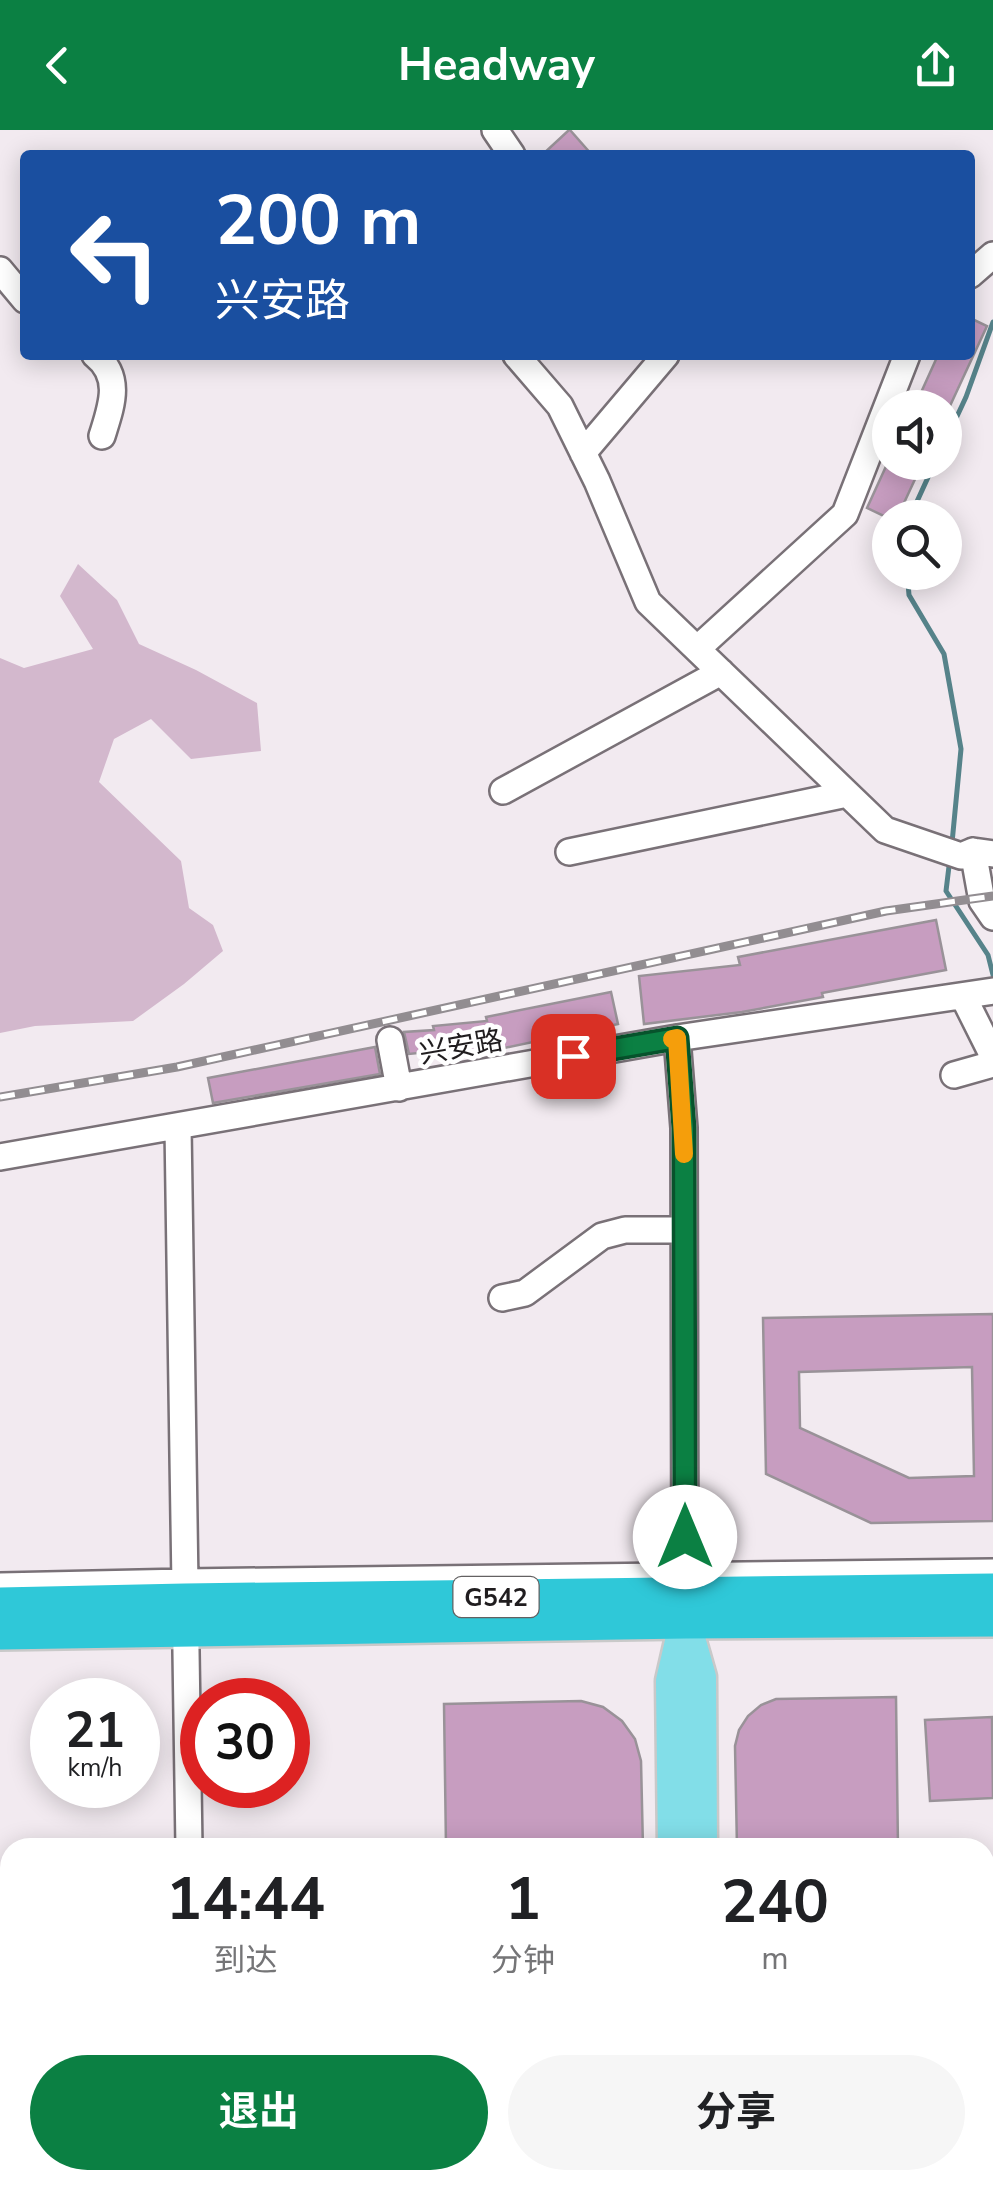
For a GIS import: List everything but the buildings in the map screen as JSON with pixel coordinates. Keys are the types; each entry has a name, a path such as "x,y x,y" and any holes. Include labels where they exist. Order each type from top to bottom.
{"highway":[{"name":"G542","path":"0,1606 993,1592"},
{"name":"G542","path":"685,1597 993,1619"},
{"name":"G542","path":"0,1632 185,1604"}],"main road":[{"path":"673,1838 670,1682 685,1597"},
{"path":"685,1597 701,1677 702,1838"}],"street":[{"path":"0,270 20,294"},
{"path":"101,360 112,387 113,402 102,436"},
{"path":"520,360 560,406 648,602 885,830 967,853 982,901 993,917"},
{"path":"583,453 662,360"},
{"path":"697,649 845,514 905,360"},
{"path":"503,791 722,672"},
{"path":"569,852 848,794"},
{"path":"954,1075 993,1063 976,994"},
{"name":"兴安路","path":"0,1157 677,1038 976,994"},
{"path":"677,1038 684,1128 685,1597 993,1572"},
{"path":"390,1040 399,1088"},
{"path":"178,1127 189,1838"},
{"path":"502,1298 524,1293 602,1236 625,1230 684,1230"},
{"path":"0,1586 185,1604"}],"shaded area":[{"path":"78,564 117,600 139,644 257,703 261,751 191,759 151,719 114,739 99,782 181,861 189,908 213,925 223,951 133,1021 35,1026 0,1033 0,658 24,668 93,649 60,596"}],"waterway":[{"path":"962,406 993,322"},
{"path":"918,500 927,480"},
{"path":"909,590 944,654 961,749 952,843"},
{"path":"950,858 946,891 988,955 993,975"}],"railway":[{"path":"0,1097 177,1067 886,911 993,896"}],"slow traffic":[{"path":"672,1039 677,1038 684,1154"}],"route":[{"path":"573,1056 677,1038 684,1128 685,1537"}]}
